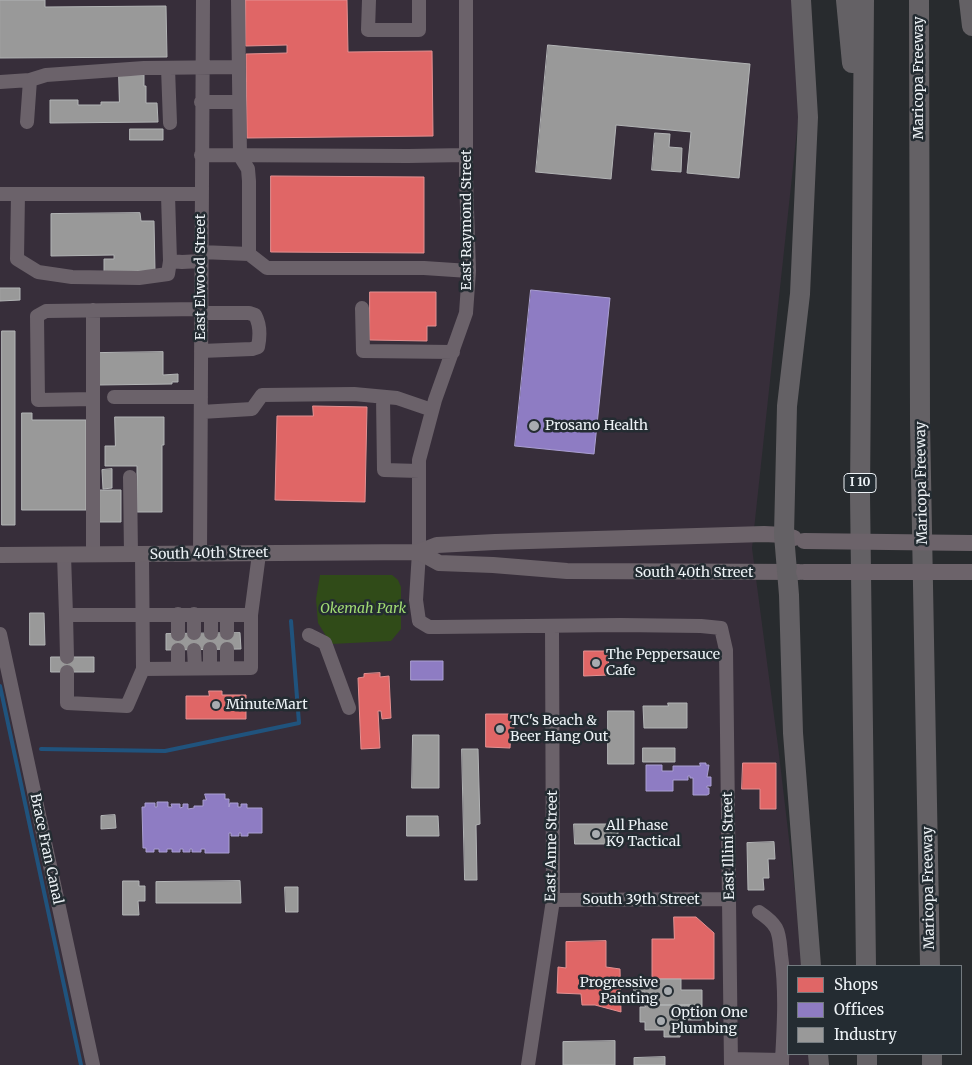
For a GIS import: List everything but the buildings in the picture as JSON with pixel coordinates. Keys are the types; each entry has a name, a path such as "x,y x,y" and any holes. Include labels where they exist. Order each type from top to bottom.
{"highway":[{"path":"801,0 808,117 800,294 787,406 784,535 795,572 789,596 794,743 811,965"},
{"path":"846,0 862,163"},
{"name":"I 10","path":"864,0 860,494 866,965"},
{"name":"Maricopa Freeway","path":"918,0 920,422 930,965"},
{"path":"969,0 972,26"}],"main road":[{"name":"South 40th Street","path":"0,556 419,552 437,545 764,534 784,535 804,541 972,543"},
{"name":"South 40th Street","path":"419,552 438,563 567,571 972,572"}],"street":[{"name":"East Elwood Street","path":"200,554 201,68 203,0"},
{"path":"238,0 240,156 248,169 250,181 249,254"},
{"path":"369,0 368,30 419,30 419,0"},
{"name":"East Raymond Street","path":"419,552 419,460 432,410 466,313 469,271 466,155 466,0"},
{"path":"0,82 30,80 46,75 168,68 239,67"},
{"path":"168,68 170,123"},
{"path":"28,122 30,80"},
{"path":"201,102 239,102"},
{"path":"201,155 466,155"},
{"path":"0,194 201,194"},
{"path":"18,194 16,259 38,272 72,277 139,278 168,274 170,260 168,195"},
{"path":"170,260 182,262 201,256 249,254 267,268 424,268 469,271"},
{"path":"362,308 363,351 453,352"},
{"path":"93,555 94,310"},
{"path":"93,399 38,400 37,316 46,311 94,310 201,311 255,315 258,321 258,347 252,349 201,350"},
{"path":"201,412 252,409 262,395 354,394 397,398 432,410"},
{"path":"114,397 201,397"},
{"path":"384,397 384,470 419,471"},
{"path":"67,672 67,703 128,706 143,669 143,614 130,477"},
{"path":"419,552 417,612 419,621 428,627 552,626"},
{"path":"143,669 251,668 251,615 258,554"},
{"path":"64,555 67,657"},
{"path":"178,614 178,634"},
{"path":"194,614 194,634"},
{"path":"66,615 251,615"},
{"path":"210,633 211,615"},
{"path":"227,615 227,633"},
{"name":"East Illini Street","path":"552,626 692,626 721,628 726,650 731,1062"},
{"name":"East Anne Street","path":"528,1065 553,900 552,626"},
{"name":"Brace Fran Canal","path":"0,634 93,1065"},
{"path":"309,635 324,643 349,708"},
{"path":"210,649 210,668"},
{"path":"227,649 227,668"},
{"path":"178,650 178,668"},
{"path":"194,650 195,668"},
{"name":"South 39th Street","path":"553,900 729,899"},
{"path":"731,1062 782,1063 784,976 780,939 776,929 759,912"}],"shaded area":[{"path":"0,0 811,0 752,548 804,965 787,965 787,1055 814,1055 816,1065 0,1065"}],"green space":[{"name":"Okemah Park","path":"320,575 392,575 398,580 401,587 401,629 391,641 331,644 318,623 316,599"}],"waterway":[{"path":"41,749 165,751 299,723 291,621"},
{"path":"0,686 81,1065"}],"place":[{"name":"Prosano Health","path":"534,426"},
{"name":"The Peppersauce Cafe","path":"596,663"},
{"name":"MinuteMart","path":"216,705"},
{"name":"TC's Beach & Beer Hang Out","path":"500,729"},
{"name":"All Phase K9 Tactical","path":"596,834"},
{"name":"Progressive Painting","path":"668,991"},
{"name":"Option One Plumbing","path":"661,1021"}]}
